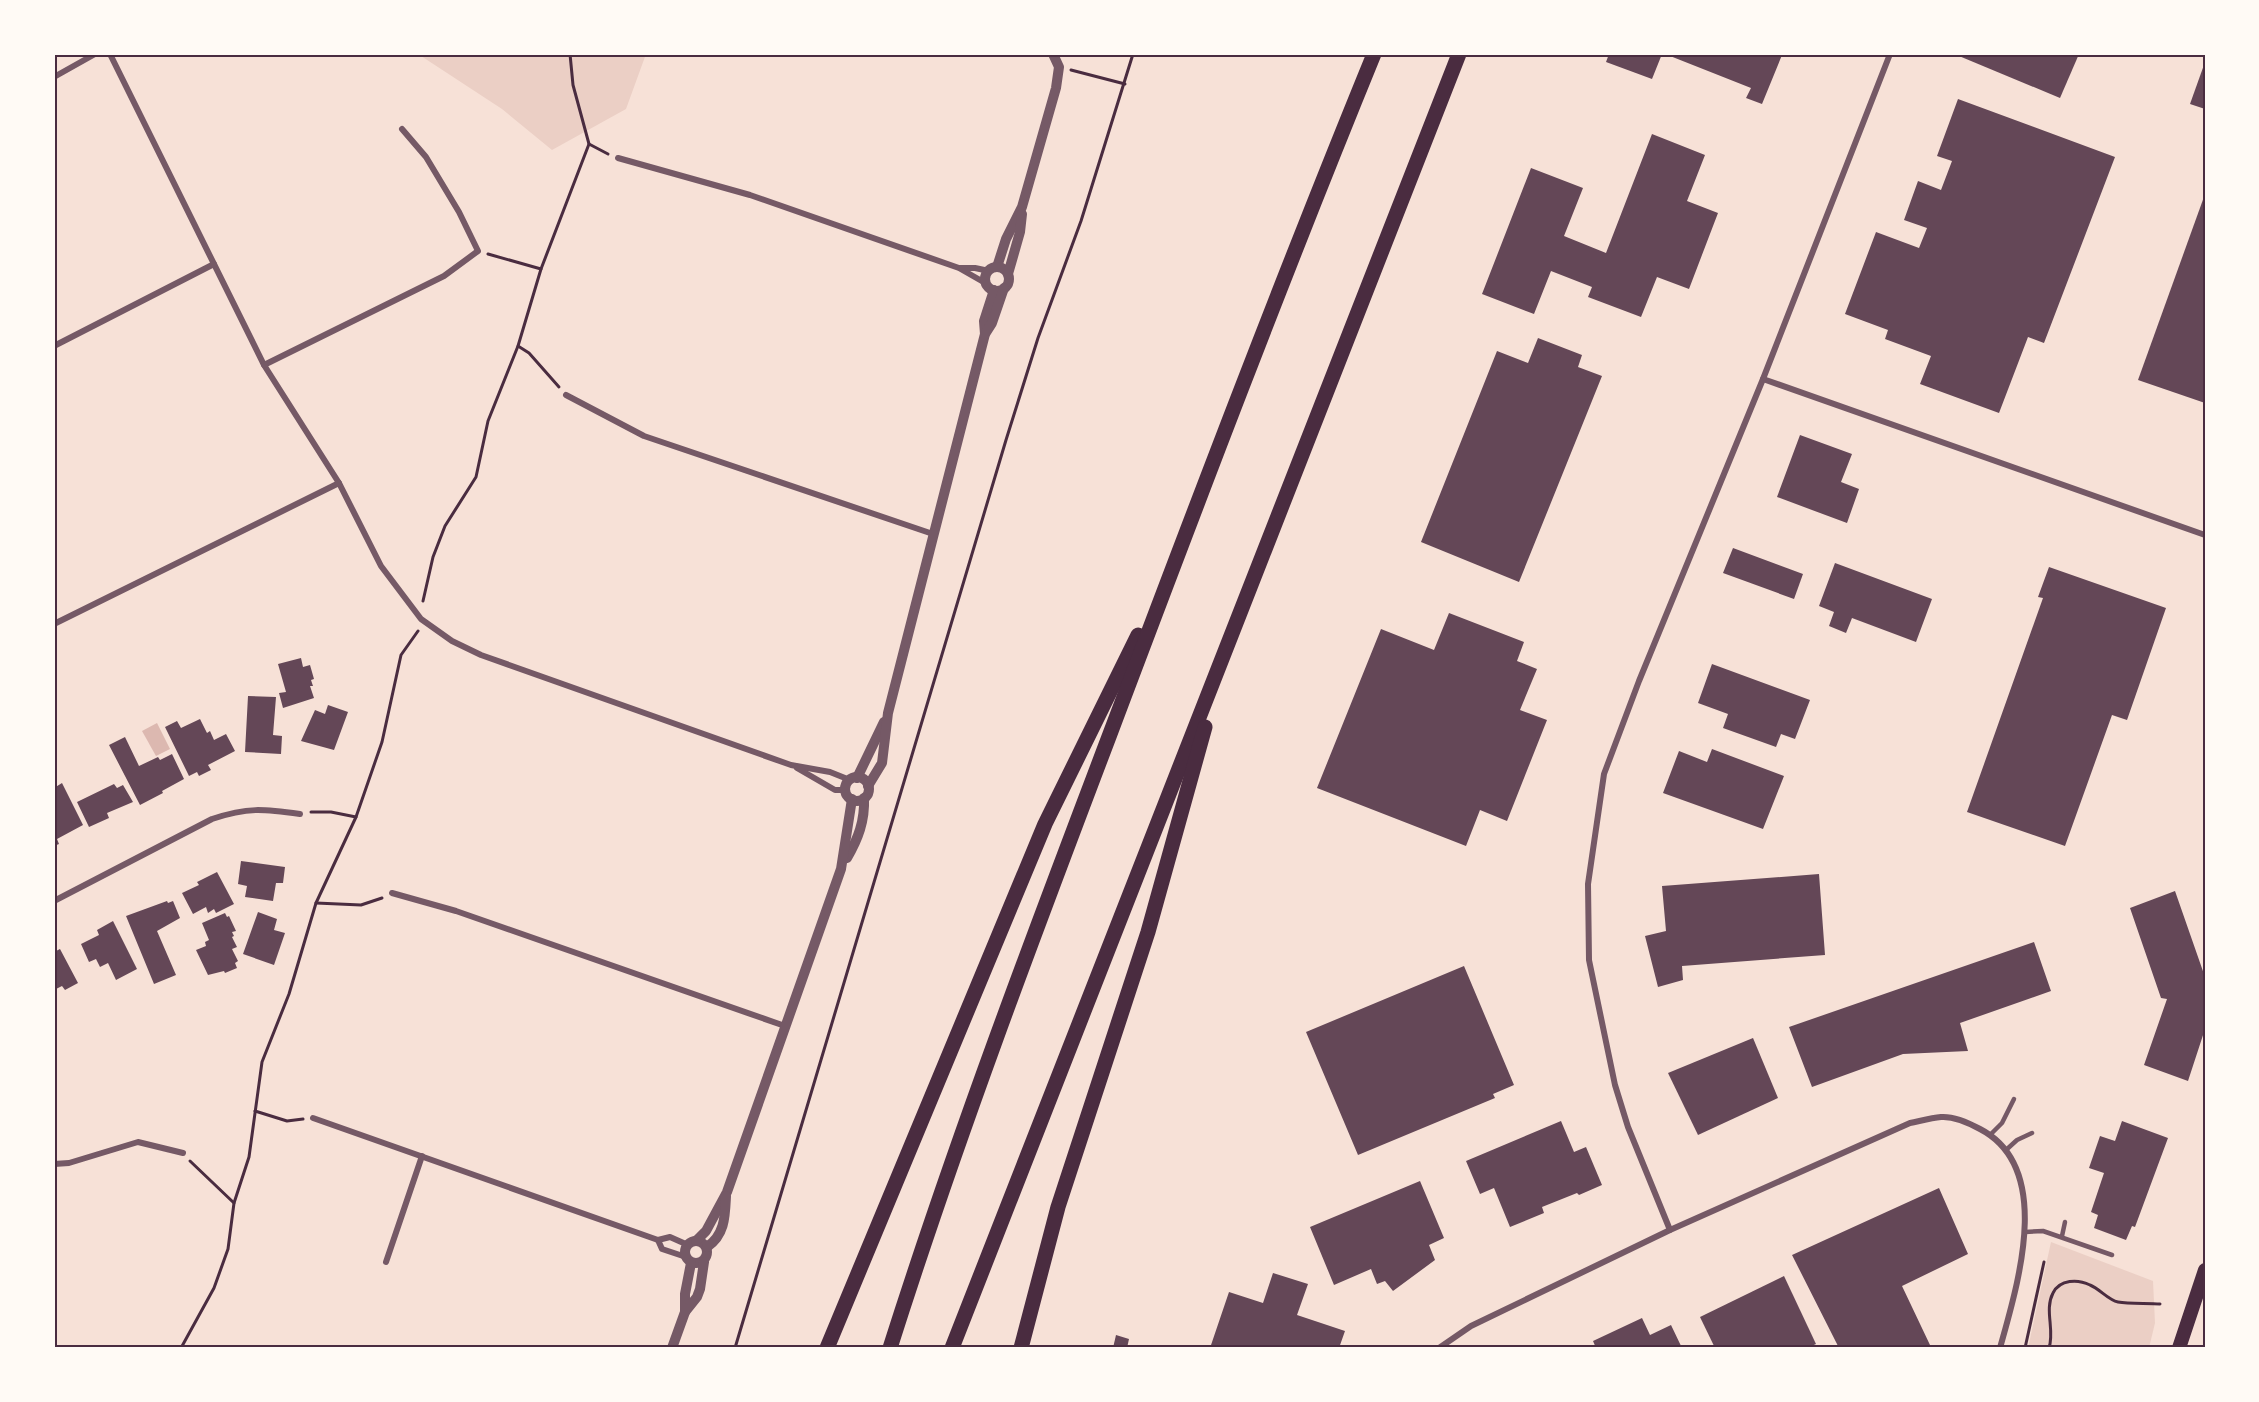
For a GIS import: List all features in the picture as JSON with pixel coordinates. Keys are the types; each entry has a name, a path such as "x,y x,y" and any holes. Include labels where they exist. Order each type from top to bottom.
{"highway":[{"path":"890,1348 924,1241 988,1056 1177,554 1296,246 1374,54"},
{"path":"952,1348 1459,54"},
{"path":"827,1348 1045,824 1177,554"},
{"path":"1021,1348 1058,1207 1148,932 1228,646"}],"main road":[{"path":"2179,1348 2205,1270"}],"street":[{"path":"54,77 95,54"},
{"path":"110,54 264,364 339,483 381,566 421,619 452,641 481,655 791,765 835,789 851,787 864,780 868,786"},
{"path":"791,765 830,772 851,787 858,801 868,793 868,786 882,763 888,713 985,334 992,323 995,287 986,277 993,269 1022,207 1056,88 1059,67 1053,54"},
{"path":"1670,1230 1628,1127 1615,1086 1589,960 1588,884 1604,774 1639,681 1763,379 1890,54"},
{"path":"264,364 444,276 478,251 459,212 426,157 402,129"},
{"path":"618,158 750,195 959,268 995,287 1009,282 1008,274 1020,232 1022,207"},
{"path":"54,346 214,264"},
{"path":"959,268 1004,270 1008,274"},
{"path":"1763,379 2205,535"},
{"path":"566,395 644,436 933,534"},
{"path":"54,624 339,483"},
{"path":"841,869 851,787 866,763 888,713"},
{"path":"685,1312 688,1260 685,1251 706,1231 727,1192 841,869 856,842 865,814 864,798"},
{"path":"54,901 212,819 233,812 261,808 300,814"},
{"path":"392,893 456,911 785,1026"},
{"path":"1439,1348 1471,1326 1670,1230 1910,1123 1943,1117 1969,1123 1990,1134 2006,1150 2022,1187 2025,1212 2023,1251 2000,1348"},
{"path":"313,1118 658,1240 670,1237 692,1243 701,1242 707,1247 708,1256 704,1262 700,1289 697,1297 685,1312 672,1348"},
{"path":"54,1164 69,1163 138,1142 183,1153"},
{"path":"386,1262 422,1156"},
{"path":"707,1247 720,1234 725,1218 727,1192"},
{"path":"658,1240 662,1249 695,1264 704,1262"}],"lane":[{"path":"1990,1134 2002,1122 2014,1099"},
{"path":"2006,1150 2018,1140 2032,1133"},
{"path":"2062,1236 2065,1222"},
{"path":"2025,1232 2043,1231 2062,1236 2112,1255"}],"path":[{"path":"181,1348 214,1288 228,1249 234,1203 249,1157 262,1062 289,994 316,903 356,817 381,742 401,656 418,631 433,557 445,526 476,477 488,422 519,346 541,269 589,144 573,85 570,54"},
{"path":"735,1348 1010,429 1038,338 1081,221 1133,54"},
{"path":"1059,67 1125,84"},
{"path":"589,144 618,158"},
{"path":"478,251 541,269"},
{"path":"519,346 529,353 566,395"},
{"path":"300,814 331,812 356,817"},
{"path":"316,903 361,905 392,893"},
{"path":"255,1111 287,1121 313,1118"},
{"path":"183,1153 234,1203"},
{"path":"2025,1348 2044,1262"},
{"path":"2049,1348 2052,1339 2049,1311 2053,1293 2061,1284 2070,1281 2090,1284 2116,1302 2160,1304"}],"shaded area":[{"path":"418,54 646,54 626,109 552,150 502,109"},
{"path":"157,723 170,749 156,756 142,731"},
{"path":"2051,1242 2153,1281 2155,1323 2149,1348 2028,1348"}],"building":[{"path":"1609,54 1662,54 1652,79 1606,62"},
{"path":"1665,54 1782,55 1762,104 1746,98 1751,88"},
{"path":"1960,54 2079,54 2060,98 1959,56"},
{"path":"2205,62 2205,109 2190,104"},
{"path":"1958,99 2115,157 2044,343 2028,337 1999,413 1920,384 1931,356 1885,339 1888,330 1845,314 1876,232 1919,248 1927,228 1904,220 1918,181 1941,190 1952,161 1937,156"},
{"path":"1652,134 1705,155 1687,201 1718,213 1689,289 1657,277 1641,317 1588,297 1592,287 1551,271 1534,314 1482,294 1531,168 1583,188 1564,236 1606,253"},
{"path":"2205,194 2205,403 2138,380"},
{"path":"1538,338 1582,355 1578,367 1602,376 1519,582 1421,542 1497,351 1528,363"},
{"path":"1800,435 1852,454 1841,482 1859,489 1847,523 1777,497"},
{"path":"1733,548 1803,574 1794,599 1723,573"},
{"path":"1835,563 1932,599 1916,642 1852,618 1846,633 1829,626 1834,612 1819,606"},
{"path":"2049,567 2166,608 2127,720 2112,715 2065,846 1967,812 2043,598 2038,597"},
{"path":"1449,613 1524,642 1517,661 1537,669 1520,710 1547,720 1507,821 1480,810 1466,846 1317,788 1381,629 1434,650"},
{"path":"301,658 303,667 310,665 314,679 311,680 313,686 310,686 314,698 283,708 279,693 286,692 278,664"},
{"path":"1712,664 1810,700 1795,739 1781,734 1776,747 1723,728 1728,714 1698,703"},
{"path":"248,696 276,697 273,735 282,736 281,754 245,752"},
{"path":"328,705 348,712 334,750 301,741 315,710 325,714"},
{"path":"200,719 207,733 210,731 214,740 226,734 235,751 208,765 211,770 199,776 197,772 189,776 165,727 177,721 181,728"},
{"path":"125,737 139,766 158,757 160,760 172,754 184,779 140,805 109,745"},
{"path":"1712,749 1784,776 1763,829 1663,793 1679,751 1707,762"},
{"path":"62,783 83,825 57,839 59,844 54,846 54,788"},
{"path":"114,784 117,788 123,785 133,802 107,813 109,818 89,827 77,802"},
{"path":"241,861 285,867 283,883 276,883 273,901 245,897 247,886 238,884"},
{"path":"217,872 234,904 216,913 214,909 208,913 206,907 193,914 182,893 199,885 197,882"},
{"path":"1819,874 1825,955 1682,966 1683,980 1658,987 1645,936 1666,931 1662,886"},
{"path":"2175,891 2205,977 2205,1029 2188,1081 2144,1065 2167,999 2161,998 2130,908"},
{"path":"167,901 168,903 173,901 180,918 157,931 176,975 154,984 126,916"},
{"path":"258,912 277,919 274,930 285,933 274,965 243,954"},
{"path":"225,913 227,917 229,916 236,931 232,932 234,936 232,937 237,947 232,949 238,961 235,963 237,968 225,973 224,971 208,975 196,950 206,946 205,942 209,940 202,923"},
{"path":"113,921 137,969 116,980 108,963 100,967 96,959 89,962 81,944 99,935 97,930"},
{"path":"2034,942 2051,991 1960,1023 1968,1051 1903,1054 1812,1087 1789,1027"},
{"path":"60,949 78,983 65,990 62,986 54,990 54,952"},
{"path":"1464,966 1514,1085 1493,1094 1495,1098 1358,1155 1306,1032"},
{"path":"1753,1038 1778,1098 1698,1135 1668,1073"},
{"path":"1561,1121 1574,1152 1586,1147 1602,1185 1542,1207 1544,1213 1510,1227 1494,1188 1480,1194 1466,1161"},
{"path":"2122,1121 2168,1138 2135,1227 2132,1226 2126,1240 2094,1228 2098,1215 2091,1212 2104,1173 2089,1168 2100,1136 2115,1141"},
{"path":"1420,1181 1444,1238 1429,1245 1435,1260 1393,1291 1385,1281 1377,1284 1371,1269 1334,1285 1310,1227"},
{"path":"1939,1188 1968,1254 1902,1286 1930,1345 1923,1348 1839,1348 1792,1255"},
{"path":"1273,1273 1308,1284 1297,1315 1345,1331 1339,1348 1210,1348 1229,1292 1263,1303"},
{"path":"1784,1276 1816,1344 1807,1348 1715,1348 1700,1317"},
{"path":"1642,1318 1650,1335 1671,1325 1682,1348 1596,1348 1593,1341"},
{"path":"1116,1335 1129,1339 1127,1348 1113,1348"}]}
